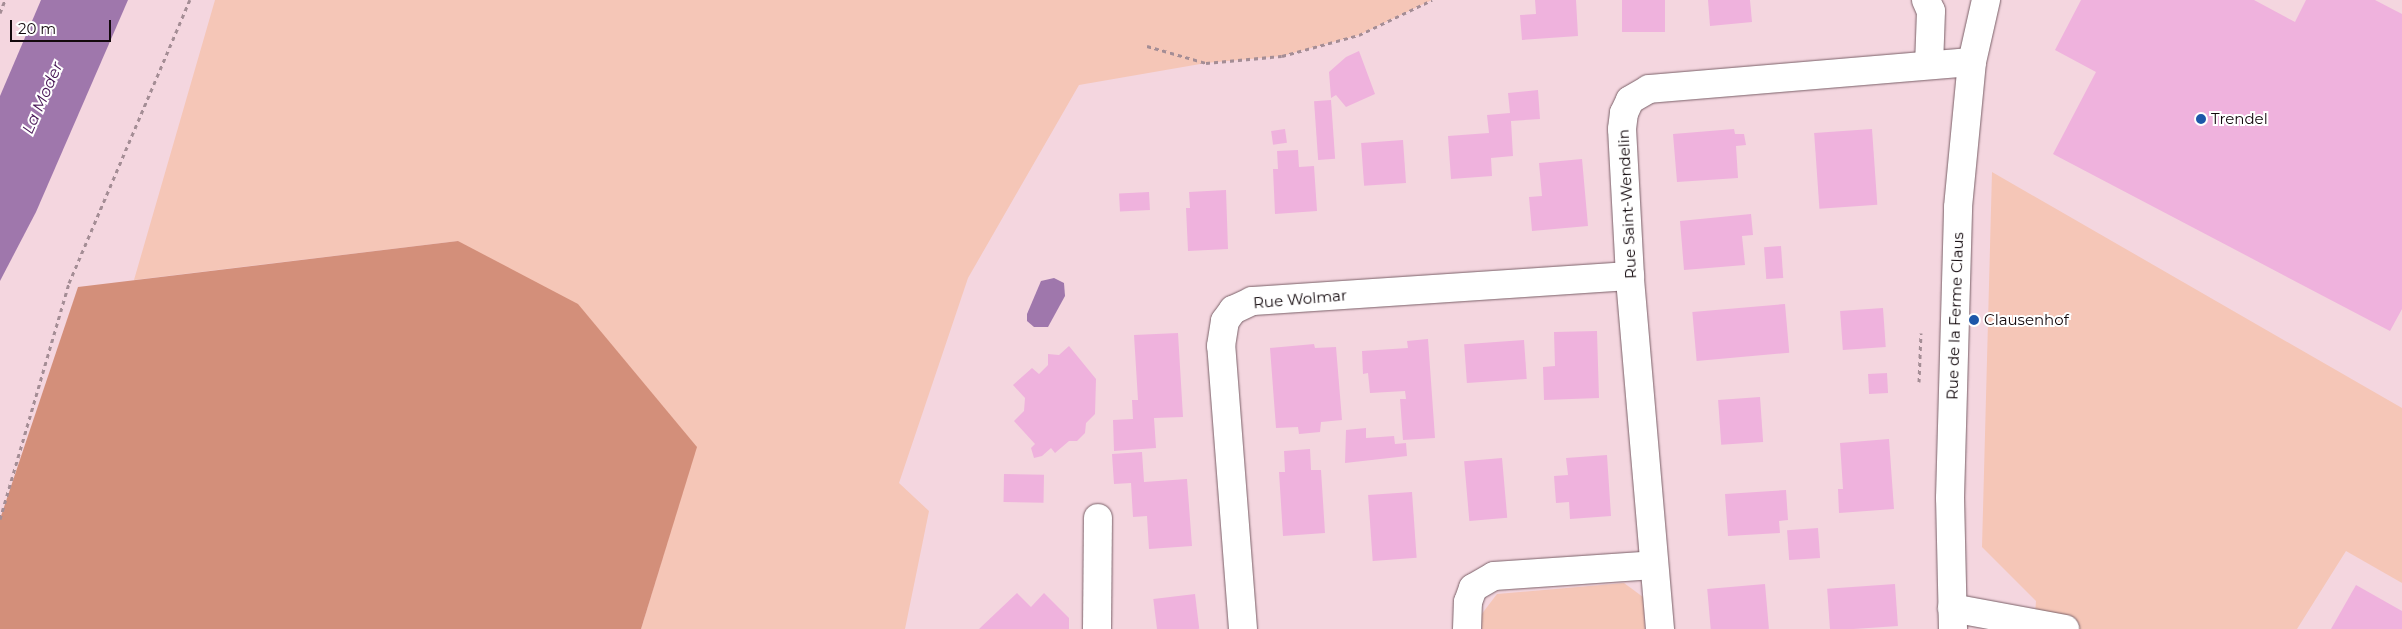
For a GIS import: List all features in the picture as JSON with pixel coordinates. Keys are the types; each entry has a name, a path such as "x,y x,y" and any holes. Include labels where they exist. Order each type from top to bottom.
{"street":[{"path":"1926,0 1931,11 1929,65"},
{"name":"Rue de la Ferme Claus","path":"1952,619 1950,498 1954,297 1962,154 1972,62 1984,2"},
{"name":"Rue Saint-Wendelin","path":"1660,629 1630,276 1622,129 1624,113 1638,93 1649,89 1972,62"},
{"name":"Rue Wolmar","path":"1243,629 1221,346 1224,321 1233,310 1252,302 1630,276"},
{"path":"1097,629 1098,518"},
{"path":"1467,629 1468,602 1473,588 1494,576 1654,565"},
{"path":"1952,619 2065,629"}],"path":[{"path":"0,13 5,0"},
{"path":"0,519 69,283 190,0"},
{"path":"1146,46 1206,63 1282,56 1359,36 1432,0"}],"shaded area":[{"path":"215,0 1432,0 1359,35 1282,56 1206,63 1079,85 968,278 899,483 929,511 905,629 641,629 696,447 458,241 134,280"},
{"path":"1992,172 2402,408 2402,583 2346,551 2297,629 2034,629 2036,601 1982,547"},
{"path":"458,241 578,304 697,447 641,629 0,629 0,519 78,287"},
{"path":"1624,583 1643,597 1645,629 1482,629 1481,615 1497,594"}],"water":[{"name":"La Moder","path":"41,0 128,0 36,212 0,281 0,96"},
{"path":"1054,278 1064,283 1065,296 1048,327 1034,327 1027,321 1027,314 1041,281"}],"building":[{"path":"1535,0 1576,0 1578,36 1522,40 1520,15 1536,14"},
{"path":"1622,0 1665,0 1665,32 1622,32"},
{"path":"1708,0 1750,0 1752,22 1710,26"},
{"path":"2081,0 2254,0 2295,22 2306,0 2375,0 2402,14 2402,309 2390,331 2053,154 2096,72 2055,50"},
{"path":"1359,51 1375,94 1346,107 1336,95 1331,98 1329,72 1346,57"},
{"path":"1538,90 1540,119 1511,121 1513,156 1491,158 1492,176 1451,179 1448,136 1489,133 1487,115 1510,113 1508,93"},
{"path":"1331,100 1335,159 1318,160 1314,101"},
{"path":"1285,129 1287,143 1273,145 1271,131"},
{"path":"1734,129 1735,134 1744,134 1746,145 1736,146 1738,178 1677,182 1673,134"},
{"path":"1872,129 1877,205 1819,209 1814,133"},
{"path":"1403,140 1406,183 1364,186 1361,143"},
{"path":"1298,150 1299,167 1314,166 1317,211 1275,214 1273,169 1278,169 1277,151"},
{"path":"1582,159 1588,226 1532,231 1529,197 1542,196 1539,163"},
{"path":"1226,190 1228,249 1188,251 1186,208 1190,208 1189,192"},
{"path":"1149,192 1150,210 1120,212 1119,194"},
{"path":"1751,214 1753,235 1742,236 1745,265 1684,270 1680,221"},
{"path":"1781,246 1783,278 1766,279 1764,247"},
{"path":"1785,304 1789,353 1697,361 1692,312"},
{"path":"1883,308 1886,347 1843,350 1840,311"},
{"path":"1597,331 1599,398 1544,400 1543,367 1555,366 1554,332"},
{"path":"1178,333 1183,417 1154,418 1156,448 1114,451 1113,420 1133,419 1132,400 1138,400 1134,335"},
{"path":"1428,339 1435,438 1403,440 1400,399 1406,399 1405,391 1370,393 1368,373 1363,374 1362,351 1408,348 1407,341"},
{"path":"1524,340 1527,379 1467,383 1464,344"},
{"path":"1314,344 1315,348 1336,347 1342,420 1321,422 1320,432 1299,434 1298,427 1276,428 1270,348"},
{"path":"1069,346 1096,379 1095,414 1086,423 1085,433 1077,441 1069,441 1055,453 1051,448 1042,456 1034,458 1031,448 1035,444 1014,421 1024,411 1025,398 1013,385 1032,368 1039,374 1048,365 1048,354 1059,355"},
{"path":"1887,373 1888,393 1869,394 1868,374"},
{"path":"1760,397 1763,442 1721,445 1718,400"},
{"path":"1366,428 1366,438 1394,436 1395,444 1406,443 1407,456 1345,463 1346,430"},
{"path":"1889,439 1894,509 1839,513 1838,489 1843,489 1840,443"},
{"path":"1310,449 1311,470 1321,470 1325,533 1283,536 1279,472 1285,472 1284,451"},
{"path":"1142,452 1144,482 1187,479 1192,546 1149,549 1147,516 1133,517 1131,483 1114,484 1112,454"},
{"path":"1607,455 1611,516 1570,519 1569,502 1556,503 1554,476 1568,475 1566,458"},
{"path":"1502,458 1507,518 1469,521 1464,461"},
{"path":"1004,474 1044,475 1044,503 1004,502"},
{"path":"1786,490 1788,520 1779,521 1780,533 1728,536 1725,494"},
{"path":"1412,492 1417,558 1373,561 1368,495"},
{"path":"1818,528 1820,558 1789,560 1787,530"},
{"path":"1765,584 1769,629 1711,629 1707,589"},
{"path":"1895,584 1898,626 1830,629 1827,589"},
{"path":"2356,585 2402,611 2402,629 2331,629"},
{"path":"1017,593 1031,607 1044,593 1069,618 1069,629 979,629"},
{"path":"1195,594 1199,629 1157,629 1153,599"}],"place":[{"name":"Trendel","path":"2201,119"},
{"name":"Clausenhof","path":"1974,320"}]}
